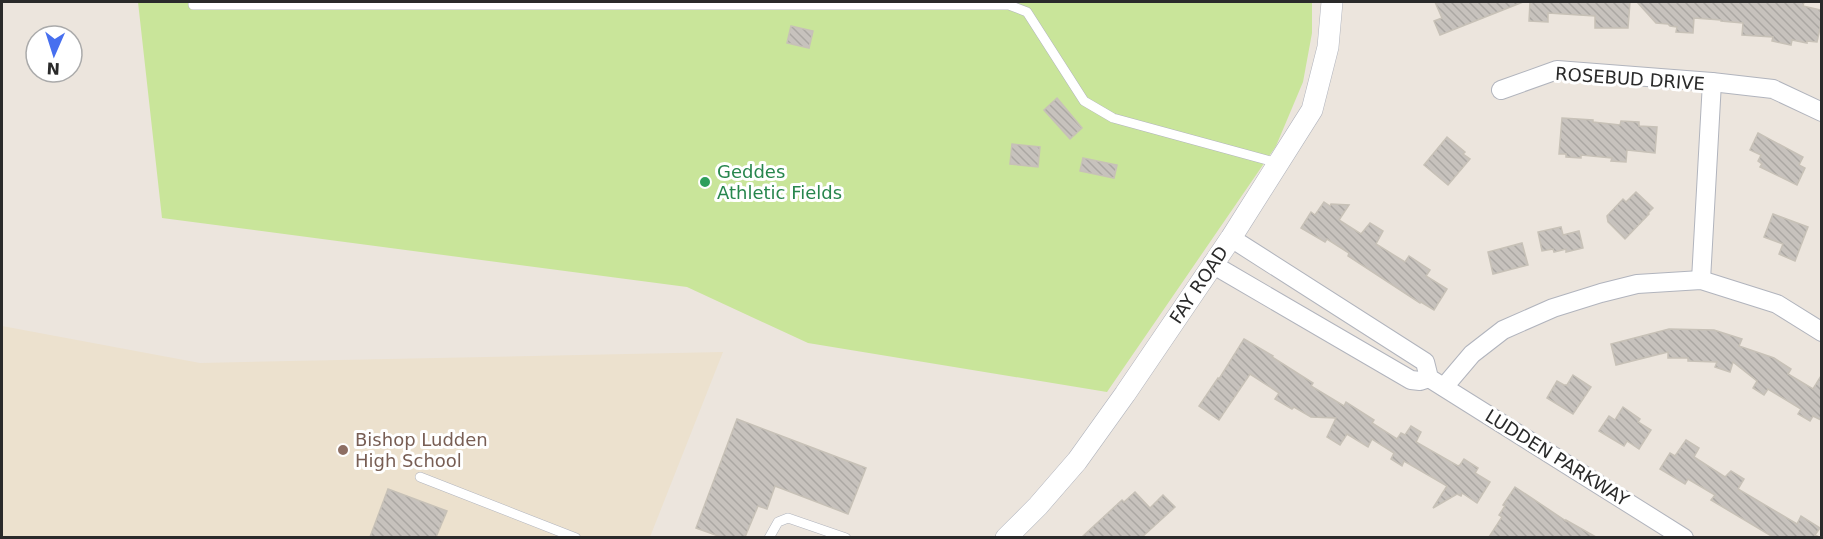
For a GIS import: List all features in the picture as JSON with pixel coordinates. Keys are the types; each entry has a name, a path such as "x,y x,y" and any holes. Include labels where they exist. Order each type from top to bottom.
{"street":[{"name":"FAY ROAD","path":"1006,537 1038,506 1077,461 1231,238 1312,110 1328,47 1332,2"},
{"name":"ROSEBUD DRIVE","path":"1501,90 1557,70 1712,82 1701,280"},
{"path":"1712,82 1773,89 1821,112"},
{"name":"LUDDEN PARKWAY","path":"1231,238 1425,362 1437,383"},
{"name":"LUDDEN PARKWAY","path":"1212,264 1411,380 1437,383 1684,537"},
{"path":"1437,383 1503,330 1553,308 1637,284 1701,280 1777,304 1821,332"}],"lane":[{"path":"193,2 193,5 1009,5 1027,12 1084,101 1113,118 1278,163"},
{"path":"420,477 576,537"},
{"path":"769,537 778,522 788,518 846,537"}],"shaded area":[{"name":"Bishop Ludden High School","path":"2,326 200,363 723,352 650,537 2,538"}],"green space":[{"name":"Geddes Athletic Fields","path":"138,2 1312,2 1312,33 1303,82 1276,146 1107,392 808,343 687,287 162,218"}],"building":[{"path":"1435,2 1523,2 1440,35 1434,21 1442,18"},
{"path":"1530,2 1630,2 1628,28 1595,28 1595,16 1548,13 1548,22 1529,21"},
{"path":"1637,2 1804,2 1803,6 1821,10 1821,24 1817,42 1792,40 1791,45 1772,41 1773,37 1742,35 1743,23 1721,20 1694,18 1693,33 1676,32 1677,27 1656,23"},
{"path":"791,26 813,31 809,48 787,43"},
{"path":"1057,98 1082,128 1070,139 1044,110"},
{"path":"1562,118 1620,125 1621,121 1639,122 1639,126 1657,127 1655,153 1627,150 1626,162 1611,161 1612,158 1581,155 1581,158 1566,157 1566,154 1559,154"},
{"path":"1758,133 1803,157 1799,165 1805,168 1797,185 1760,167 1762,164 1758,161 1761,155 1750,150"},
{"path":"1447,137 1470,159 1448,185 1424,165"},
{"path":"1012,144 1040,147 1038,167 1010,164"},
{"path":"1083,158 1117,165 1114,178 1080,171"},
{"path":"1636,192 1653,208 1625,239 1608,222 1607,216 1623,199 1626,202"},
{"path":"1324,202 1330,206 1331,204 1349,205 1339,220 1361,234 1370,223 1383,231 1376,244 1405,262 1409,256 1430,270 1426,276 1447,289 1434,310 1348,256 1349,253 1327,239 1325,242 1301,228 1311,212 1315,215"},
{"path":"1773,214 1808,227 1795,261 1779,254 1783,244 1764,237"},
{"path":"1561,227 1563,235 1579,231 1583,248 1566,252 1566,249 1554,252 1553,249 1542,251 1538,232"},
{"path":"1522,243 1528,265 1493,274 1488,252"},
{"path":"1669,329 1714,330 1742,339 1739,346 1774,358 1791,369 1788,374 1813,389 1821,376 1821,420 1813,416 1810,421 1798,414 1801,409 1768,389 1764,395 1753,388 1757,381 1733,362 1730,372 1715,367 1717,362 1668,358 1668,352 1616,365 1611,344"},
{"path":"1244,339 1313,383 1311,386 1344,406 1346,402 1374,420 1372,423 1397,439 1401,433 1405,435 1411,426 1421,432 1416,442 1458,466 1464,459 1478,468 1475,473 1490,482 1477,503 1462,493 1461,496 1457,494 1433,508 1447,486 1404,461 1402,466 1391,459 1394,453 1372,439 1368,447 1347,434 1340,445 1327,437 1336,418 1311,417 1294,407 1292,409 1275,399 1279,393 1250,374 1219,420 1199,406"},
{"path":"1573,375 1591,387 1573,414 1547,398 1557,381 1567,385"},
{"path":"1623,407 1640,419 1638,422 1651,430 1639,449 1627,441 1624,446 1599,431 1609,416 1615,420"},
{"path":"737,419 866,468 848,514 775,486 767,509 758,506 745,537 721,537 696,528"},
{"path":"1686,440 1699,448 1694,457 1725,477 1731,471 1744,479 1738,489 1797,524 1801,516 1820,528 1815,535 1819,537 1773,537 1711,500 1715,495 1688,479 1685,484 1660,469 1670,453 1675,456"},
{"path":"1515,487 1566,521 1596,537 1489,537 1502,517 1499,515 1505,506 1503,505"},
{"path":"388,489 447,511 436,537 370,537"},
{"path":"1135,492 1150,508 1163,495 1175,507 1142,537 1082,537 1122,500 1124,502"}],"place":[{"name":"Geddes Athletic Fields","path":"705,182"},
{"name":"Bishop Ludden High School","path":"343,450"}]}
